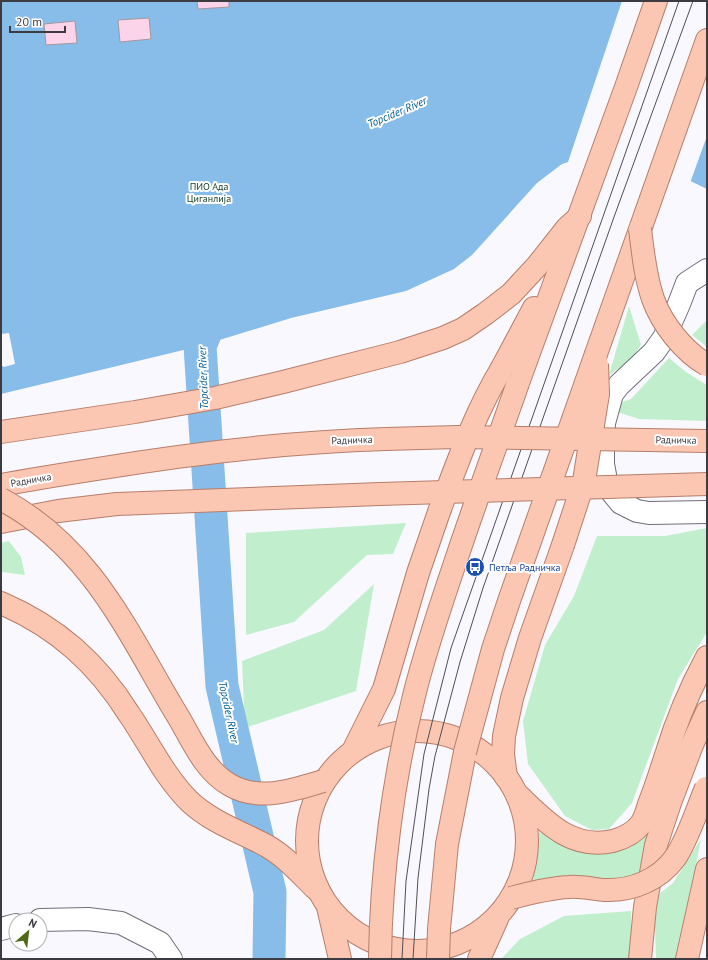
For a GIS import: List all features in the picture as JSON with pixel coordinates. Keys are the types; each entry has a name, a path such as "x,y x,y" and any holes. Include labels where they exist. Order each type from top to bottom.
{"main road":[{"path":"380,959 381,920 388,840 403,744 423,662 450,577 656,1"},
{"path":"438,959 442,890 447,844 465,752 491,656 510,598 707,40"},
{"path":"1,432 135,412 215,398 377,358 443,338 463,329 486,314 511,294 537,266 567,228 580,216"},
{"path":"640,229 644,258 653,299 672,332 687,349 707,364"},
{"path":"353,751 384,689 418,574 472,425 538,299 545,290 555,283"},
{"path":"479,959 523,873 527,847 525,820 511,785 503,754 504,736 514,690 530,638 584,481 598,394 596,354"},
{"name":"Радничка","path":"1,485 171,457 322,441 457,437 707,441"},
{"path":"1,522 58,511 98,506 183,501 707,484"},
{"path":"1,499 19,509 46,529 67,547 94,578 116,610 207,764 221,779 230,786 260,794 276,794 323,782"},
{"path":"1,603 30,617 59,635 92,664 110,685 126,708 172,781 190,801 206,814 229,828 276,851 294,866 339,919 353,931 368,940 385,947 421,951 438,949 456,944 472,937 487,926 505,906 532,893 567,887 618,890 644,883 652,879 675,858 682,845 706,786"},
{"path":"340,959 323,900 310,869 306,844 308,817 323,782 336,765 353,751 369,741 387,734 406,731 425,731 444,734 462,740 479,750 494,762 511,785 546,822 569,837 585,842 595,843 615,840 628,836 637,828 645,815 690,692 707,657"},
{"path":"640,959 645,907 656,845 689,752 707,712"},
{"path":"686,959 707,869"}],"lane":[{"path":"707,270 687,283 664,338 654,352 619,385 612,394 604,423 603,447 603,464 607,486 621,503 637,511 649,513 707,512"},
{"path":"48,920 88,919 121,923 160,943 171,959"}],"green space":[{"path":"629,306 641,345 630,361 609,375"},
{"path":"707,320 707,347 692,335"},
{"path":"669,358 686,372 707,385 707,421 639,419 614,411 617,404 631,399"},
{"path":"406,523 393,554 367,555 294,622 246,635 246,533"},
{"path":"707,528 707,632 678,679 632,803 609,829 592,830 565,816 528,764 523,721 545,645 574,596 597,536 665,536"},
{"path":"9,541 21,557 25,575 1,572 1,543"},
{"path":"374,584 356,691 245,728 242,661 324,630"},
{"path":"656,822 642,873 623,881 533,883 539,832 592,850"},
{"path":"701,839 678,959 656,959 654,898 673,883"},
{"path":"631,911 632,959 501,959 520,939 564,916"}],"water":[{"name":"ПИО Ада Циганлија","path":"1,1 707,1 707,189 682,177 617,155 592,154 562,164 537,183 472,255 454,269 406,291 291,318 200,346 1,394"}],"pier":[{"path":"622,1 707,1 707,136 690,183 617,157 592,156 567,165"},
{"path":"9,333 15,364 4,367 1,365 1,334"}],"building":[{"path":"197,1 229,1 229,7 198,9"},
{"path":"149,18 151,39 120,42 118,20"},
{"path":"75,21 77,43 46,45 44,24"}],"waterway":[{"name":"Topcider River","path":"217,305 200,346 222,686 270,892 269,959"}],"tram line":[{"path":"402,959 406,881 424,754 451,648 679,1"},
{"path":"413,959 418,878 429,789 435,756 460,662 483,588 614,217 693,1"}],"place":[{"name":"Петља Радничка","path":"475,567"}]}
